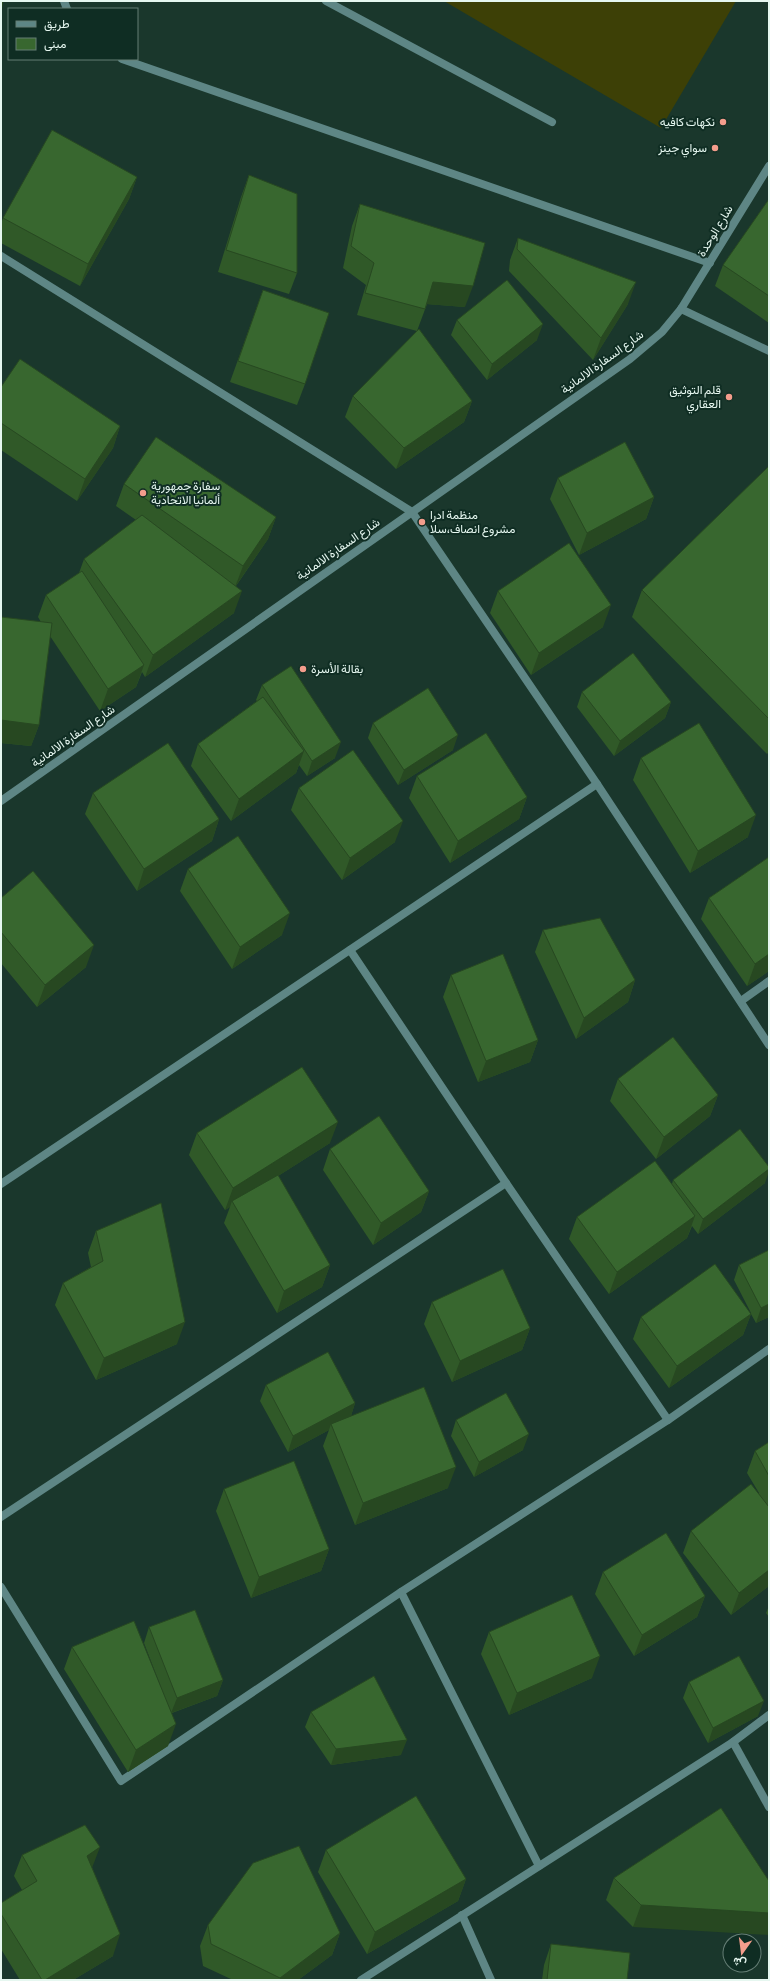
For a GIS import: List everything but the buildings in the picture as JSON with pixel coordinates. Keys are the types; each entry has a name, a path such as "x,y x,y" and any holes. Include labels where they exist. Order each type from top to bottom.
{"street":[{"path":"326,1 552,122"},
{"path":"125,60 710,263"},
{"name":"شارع الوحدة","path":"680,309 769,166"},
{"path":"1,256 412,512 597,784 769,1045"},
{"path":"680,309 769,351"},
{"name":"شارع السفارة الالمانية","path":"1,801 630,359 662,332 680,309"},
{"path":"1,1184 597,784"},
{"path":"350,950 506,1184 668,1420"},
{"path":"741,1001 769,981"},
{"path":"1,1517 506,1184"},
{"path":"1,1587 121,1781 401,1592 668,1420 769,1349"},
{"path":"401,1592 539,1866"},
{"path":"361,1980 733,1742 769,1715"},
{"path":"733,1742 769,1807"},
{"path":"462,1915 491,1980"}],"shaded area":[{"path":"444,1 736,1 661,128"}],"place":[{"name":"نكهات كافيه","path":"723,122"},
{"name":"سواي جينز","path":"715,148"},
{"name":"قلم التوثيق العقاري","path":"729,397"},
{"name":"سفارة جمهورية ألمانيا الاتحادية","path":"143,493"},
{"name":"منظمة ادرا مشروع انصاف،سلا","path":"422,522"},
{"name":"بقالة الأسرة","path":"303,669"}]}
